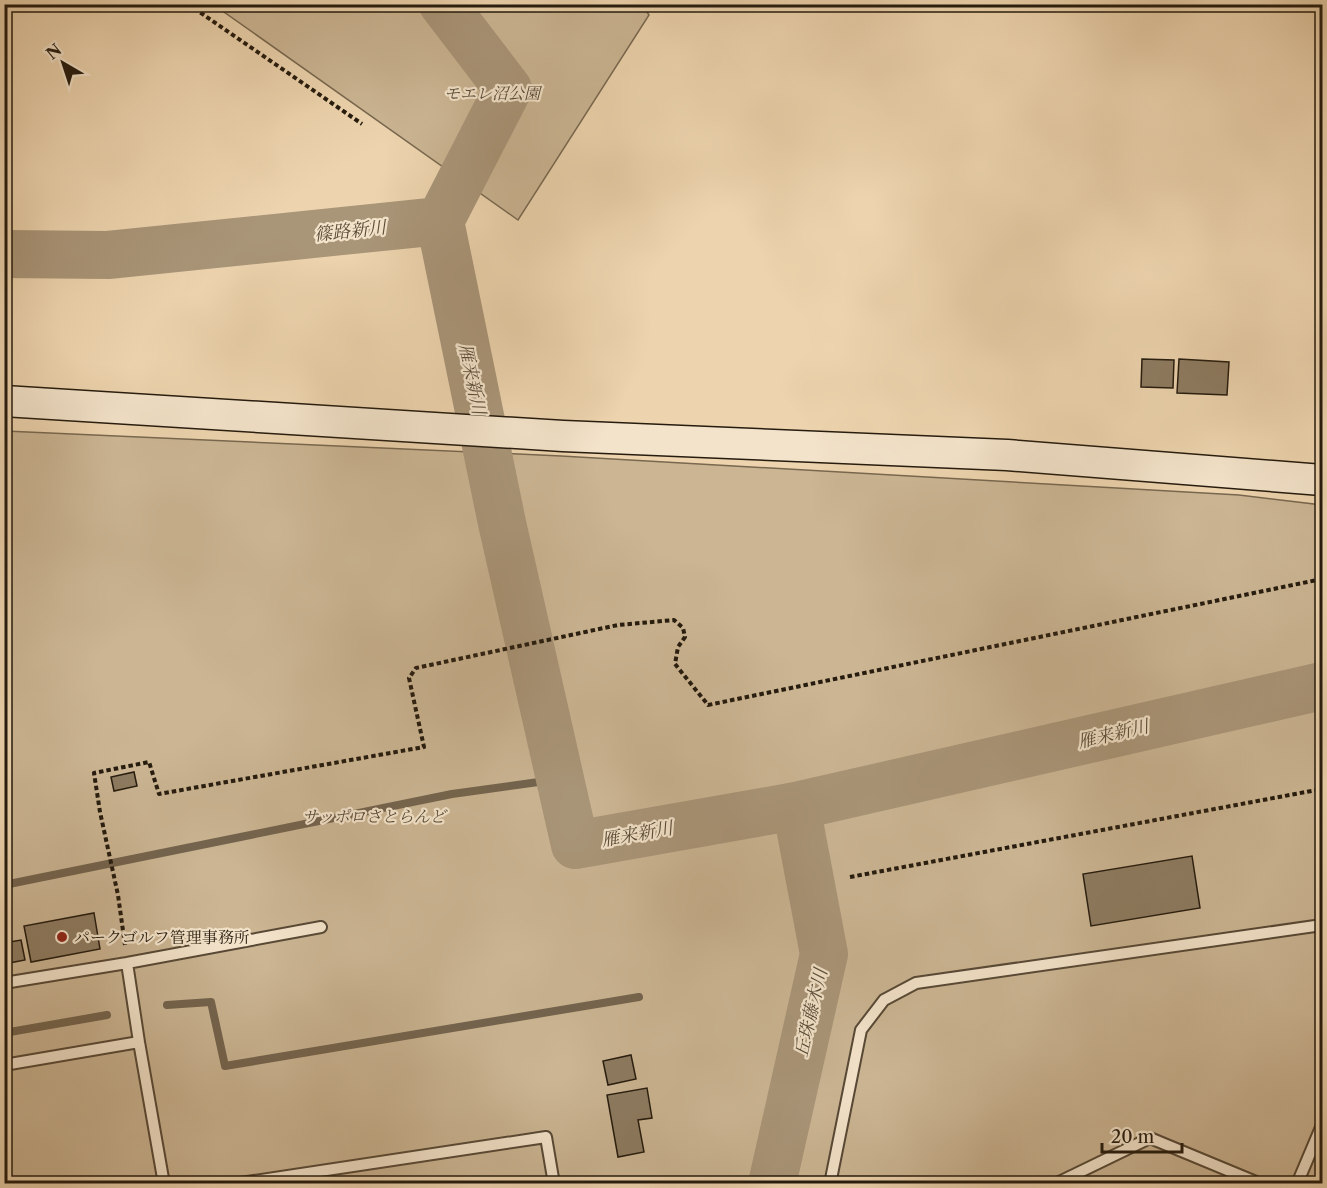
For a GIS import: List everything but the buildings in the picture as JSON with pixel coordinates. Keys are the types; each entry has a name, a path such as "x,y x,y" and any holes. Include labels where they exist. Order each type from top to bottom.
{"street":[{"path":"4,401 563,436 1006,455 1323,480"}],"lane":[{"path":"830,1184 861,1030 884,999 916,983 1323,925"},
{"path":"4,983 321,927"},
{"path":"127,963 164,1184"},
{"path":"4,1065 139,1042"},
{"path":"1297,1184 1323,1125"},
{"path":"234,1184 546,1137 555,1184"},
{"path":"1055,1184 1149,1138 1261,1184"}],"path":[{"path":"188,4 362,124"},
{"path":"127,963 118,895 94,773 149,762 159,794 423,747 409,678 416,668 618,625 674,620 683,628 685,637 678,647 675,664 708,705 1323,579"},
{"path":"850,877 1323,789"}],"green space":[{"name":"モエレ沼公園","path":"642,4 649,15 518,220 214,5"},
{"name":"サッポロさとらんど","path":"5,431 561,456 1239,495 1322,505 1322,1183 5,1184"}],"waterway":[{"name":"篠路新川","path":"440,221 508,89 443,4"},
{"name":"雁来新川","path":"440,221 502,523 575,845 796,806 1322,686"},
{"name":"篠路新川","path":"4,254 108,255 440,221"},
{"path":"4,885 452,794 560,779"},
{"name":"丘珠藤木川","path":"772,1184 824,954 796,806"},
{"path":"167,1005 211,1002 225,1066 639,997"},
{"path":"4,1033 107,1015"}],"place":[{"name":"パークゴルフ管理事務所","path":"62,937"}]}
